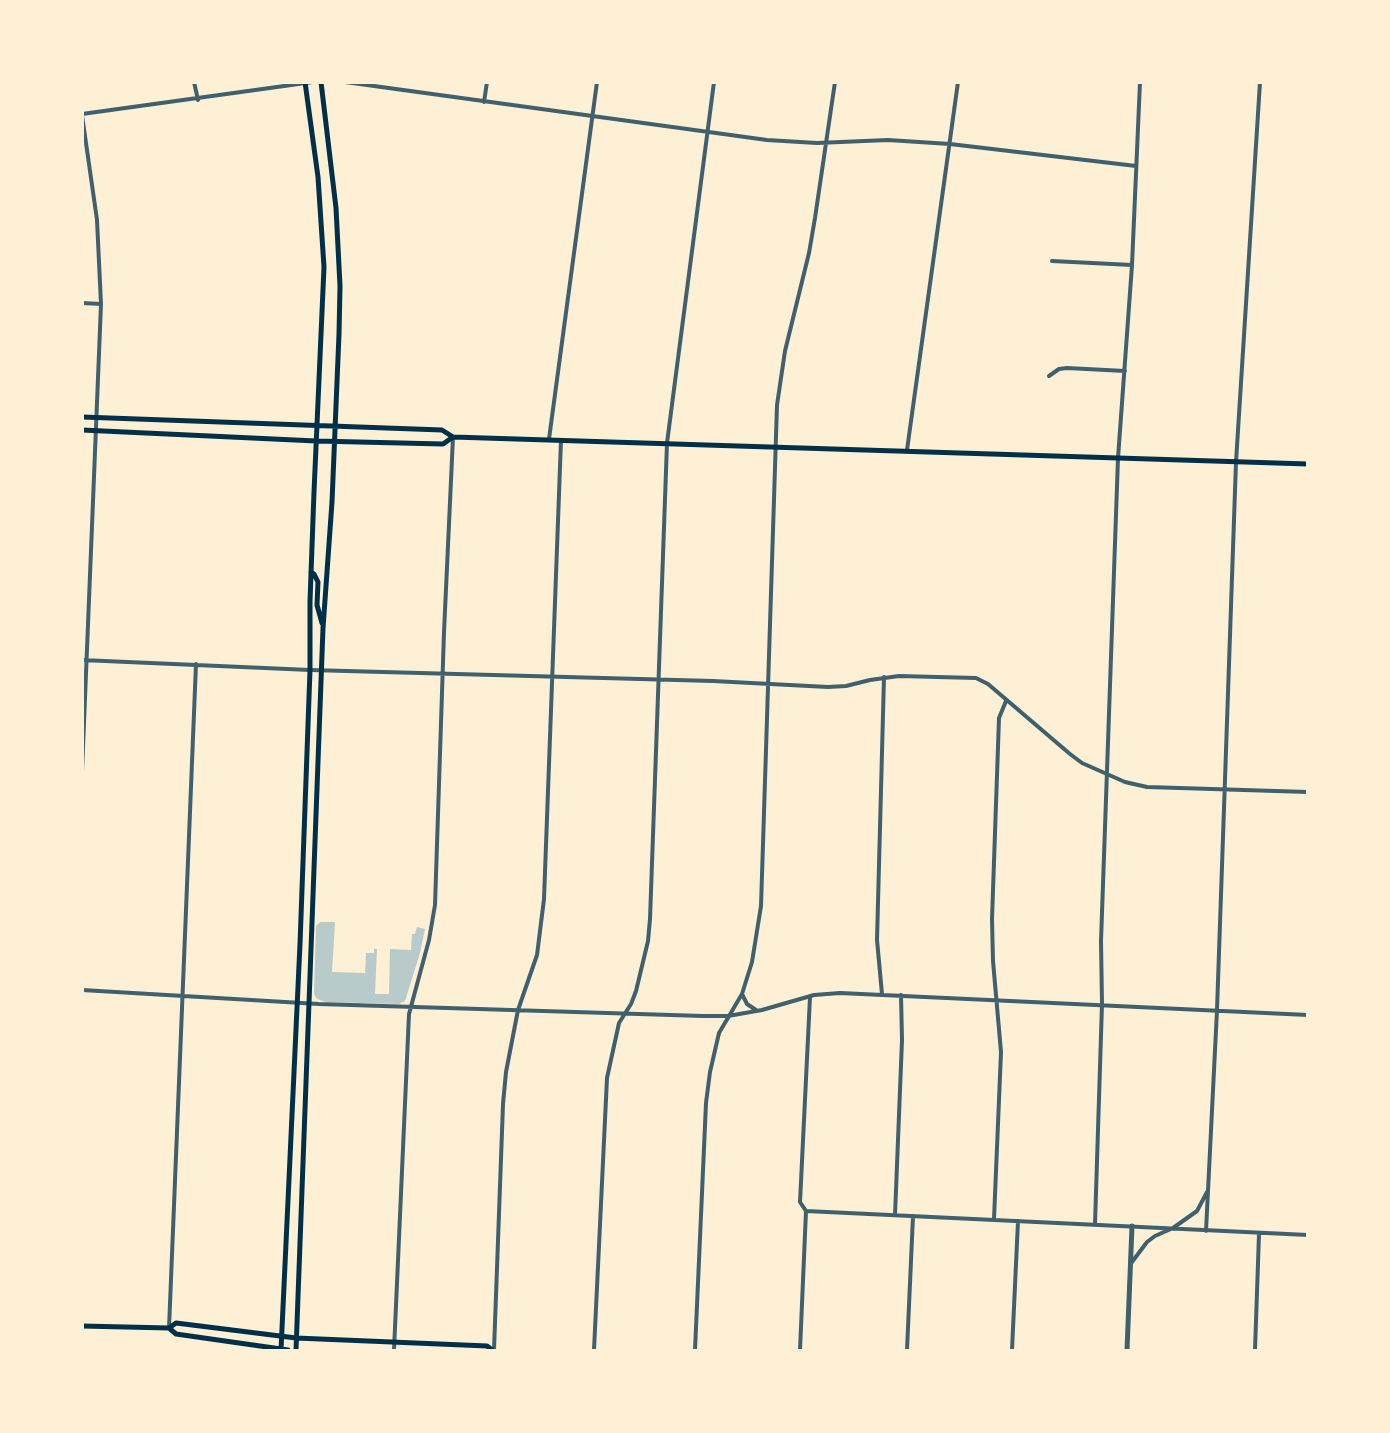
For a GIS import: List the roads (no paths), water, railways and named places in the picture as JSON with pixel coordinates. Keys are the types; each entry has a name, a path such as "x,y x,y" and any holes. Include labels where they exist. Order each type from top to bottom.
{"main road":[{"path":"296,1350 323,628 339,334 338,246 333,176 321,82"},
{"path":"281,1350 292,1129 324,267 318,177 305,83"},
{"path":"82,417 442,430 453,437 1308,464"},
{"path":"180,421 180,435"},
{"path":"82,430 316,441 443,444 453,437"},
{"path":"311,572 318,582 317,605 323,628"},
{"path":"292,1129 303,1129"},
{"path":"288,1214 300,1214"},
{"path":"82,1326 169,1328 176,1323 296,1338 487,1346 493,1350"},
{"path":"169,1328 176,1334 288,1350"}],"street":[{"path":"194,82 198,100"},
{"path":"82,772 101,304 97,220 82,115 313,82"},
{"path":"345,82 792,143 888,140 950,144 1136,166"},
{"path":"484,102 487,82"},
{"path":"549,439 597,82"},
{"path":"594,1350 607,1078 619,1023 636,991 648,941 660,681 667,443 714,82"},
{"path":"696,1350 706,1103 719,1033 742,994 752,962 761,906 777,405 785,351 809,253 835,82"},
{"path":"907,450 958,82"},
{"path":"1095,1224 1102,1004 1101,941 1118,458 1132,265 1140,82"},
{"path":"1206,1231 1217,1010 1236,462 1260,82"},
{"path":"1052,261 1132,265"},
{"path":"82,303 101,304"},
{"path":"1049,376 1059,369 1067,368 1125,371"},
{"path":"394,1350 409,1007 429,940 435,905 442,674 453,437"},
{"path":"493,1350 506,1072 518,1010 537,955 541,929 561,440"},
{"path":"85,660 310,670 846,686 899,676 976,678 988,684 1070,754 1107,775 1125,782 1147,787 1308,792"},
{"path":"169,1328 196,664"},
{"path":"882,994 877,940 884,677"},
{"path":"994,1220 1001,1052 993,961 992,919 999,718 1006,701"},
{"path":"82,990 308,1004 625,1014 728,1016 759,1011 824,993 1308,1015"},
{"path":"742,994 747,1004 759,1011"},
{"path":"895,1215 902,1040 901,995"},
{"path":"800,1350 806,1211 800,1202 810,996"},
{"path":"1130,1265 1147,1242 1173,1228 1197,1211 1208,1188"},
{"path":"806,1211 1308,1235"},
{"path":"907,1350 912,1216"},
{"path":"1012,1350 1018,1221"},
{"path":"1127,1350 1132,1226"},
{"path":"1255,1350 1259,1234"}]}
